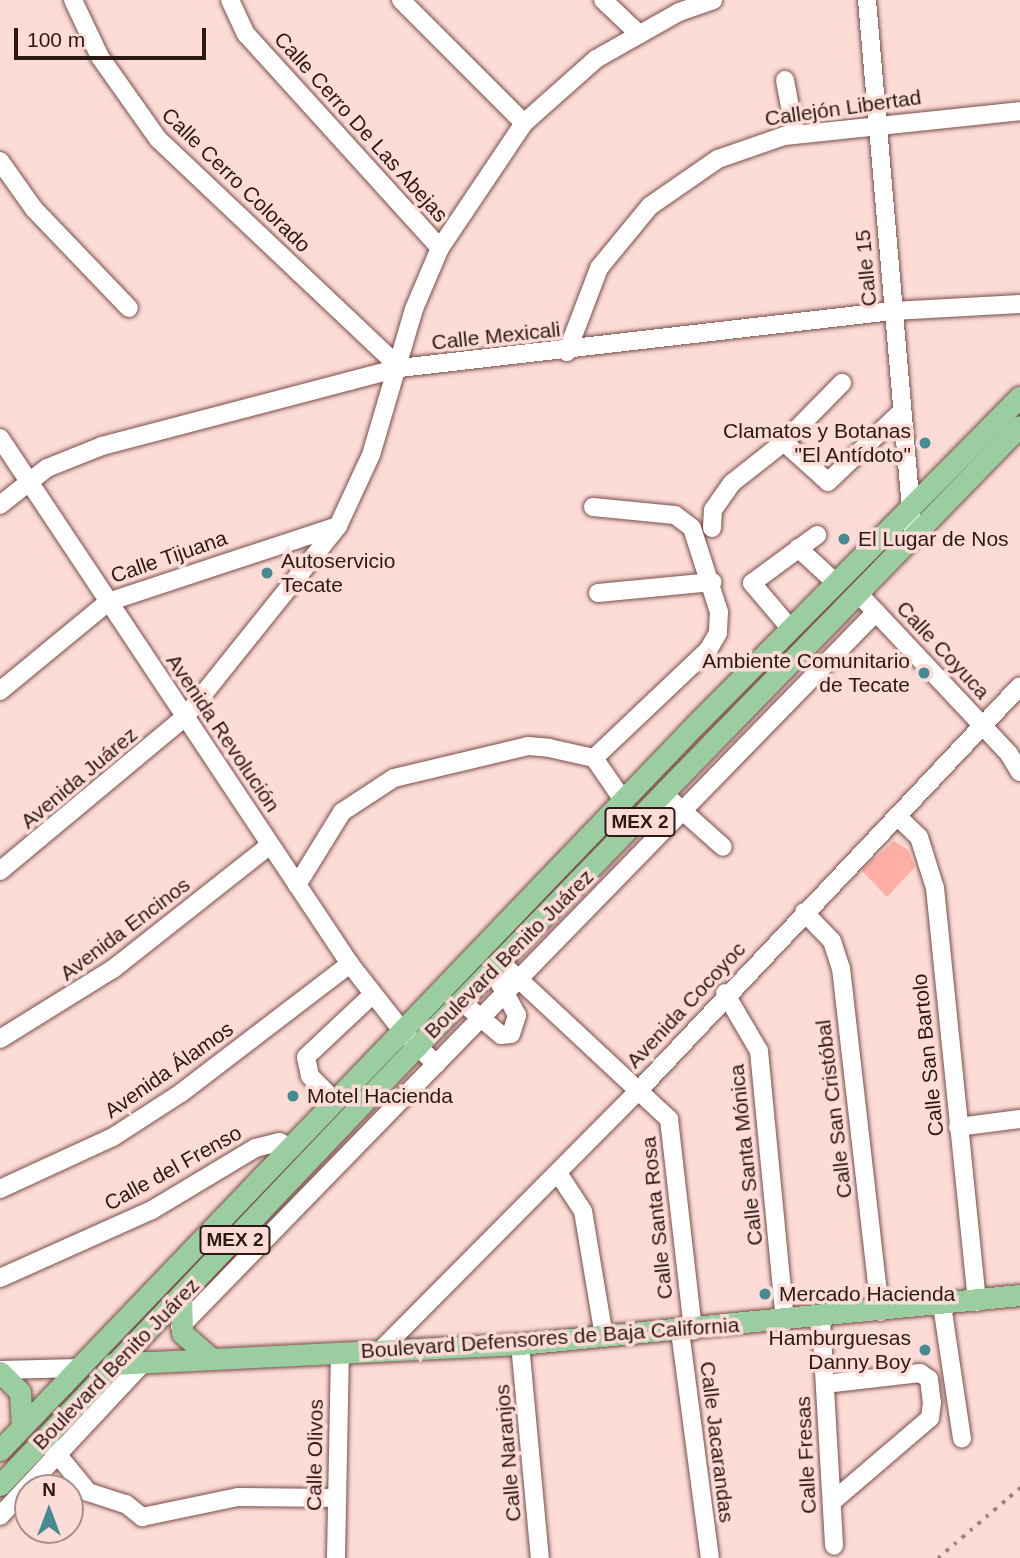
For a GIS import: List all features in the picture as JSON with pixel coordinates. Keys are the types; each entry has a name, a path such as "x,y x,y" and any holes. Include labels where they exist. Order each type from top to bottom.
{"main road":[{"name":"Boulevard Benito Juárez","path":"0,1485 181,1298 623,800 911,504 1020,397"},
{"name":"Boulevard Benito Juárez","path":"7,1438 79,1368 336,1102 410,1040 462,1002 666,796 914,531 1020,426"},
{"path":"119,1361 118,1345 154,1307 162,1282"},
{"name":"Boulevard Defensores de Baja California","path":"79,1368 119,1361 520,1344 821,1319 1020,1295"},
{"path":"181,1298 180,1327 193,1348 211,1358"},
{"path":"0,1371 20,1392 7,1438"}],"street":[{"name":"Calle Cerro Colorado","path":"73,0 106,67 158,139 400,368"},
{"name":"Calle Cerro De Las Abejas","path":"230,0 246,34 440,248"},
{"path":"401,0 524,123"},
{"path":"603,0 639,34"},
{"name":"Avenida Juárez","path":"0,871 92,800 185,717 338,526 371,455 400,368 414,309 440,248 524,123 596,59 639,34 713,0"},
{"name":"Calle 15","path":"867,0 892,311 914,531"},
{"path":"785,80 795,134"},
{"name":"Callejón Libertad","path":"567,352 599,268 650,206 718,159 795,134 878,123 1020,111"},
{"path":"0,161 34,209 129,308"},
{"name":"Calle Mexicali","path":"0,505 29,480 102,446 400,368 567,352 892,311 1020,304"},
{"path":"712,528 713,510 732,483 784,442 842,383"},
{"path":"784,442 828,482 902,411"},
{"name":"Avenida Revolución","path":"0,438 350,964 410,1040 436,1064"},
{"path":"593,507 675,515 692,528 712,582 719,612 718,633 708,650 594,758"},
{"name":"Calle Tijuana","path":"0,691 107,602 338,526"},
{"path":"790,628 752,583 817,535"},
{"path":"798,548 835,582"},
{"path":"598,593 712,582"},
{"name":"Calle Coyuca","path":"858,593 982,725 1020,772"},
{"path":"180,1327 876,612"},
{"name":"Avenida Cocoyoc","path":"381,1350 641,1088 725,993 1020,686"},
{"path":"297,885 342,812 394,778 528,746 594,758 623,800"},
{"path":"666,796 723,847"},
{"name":"Calle San Bartolo","path":"897,816 919,838 932,870 977,1301"},
{"name":"Avenida Encinos","path":"0,1038 113,969 270,845"},
{"name":"Calle San Cristóbal","path":"804,912 832,941 841,968 880,1312"},
{"name":"Avenida Álamos","path":"0,1189 113,1137 191,1086 350,964"},
{"name":"Calle Santa Rosa","path":"497,967 513,984 641,1088 664,1110 672,1133 686,1331"},
{"path":"462,1002 501,1035 511,1034 517,1015 513,984"},
{"name":"Calle Santa Mónica","path":"725,993 759,1051 785,1322"},
{"path":"336,1102 310,1076 306,1057 373,994"},
{"path":"958,1127 1020,1119"},
{"name":"Calle del Frenso","path":"0,1278 152,1210 256,1147 279,1142 292,1148"},
{"path":"558,1173 583,1211 604,1337"},
{"path":"942,1305 962,1439"},
{"name":"Calle Fresas","path":"821,1319 834,1546"},
{"name":"Calle Jacarandas","path":"686,1331 710,1558"},
{"name":"Calle Naranjos","path":"520,1344 540,1558"},
{"name":"Calle Olivos","path":"336,1558 340,1352"},
{"path":"0,1516 60,1455 145,1361"},
{"path":"0,1371 79,1368"},
{"path":"825,1384 920,1373 929,1379 932,1402 930,1418 832,1502"},
{"path":"44,1438 88,1492 126,1504 142,1517 238,1497 337,1498"}],"shaded area":[{"path":"894,841 908,850 915,867 887,897 861,870"}],"railway":[{"path":"938,1558 1020,1488"}],"place":[{"name":"Clamatos y Botanas \"El Antídoto\"","path":"925,443"},
{"name":"El Lugar de Nos","path":"844,539"},
{"name":"Autoservicio Tecate","path":"267,573"},
{"name":"Ambiente Comunitario de Tecate","path":"924,673"},
{"name":"Motel Hacienda","path":"293,1096"},
{"name":"Mercado Hacienda","path":"765,1294"},
{"name":"Hamburguesas Danny Boy","path":"925,1350"}]}
